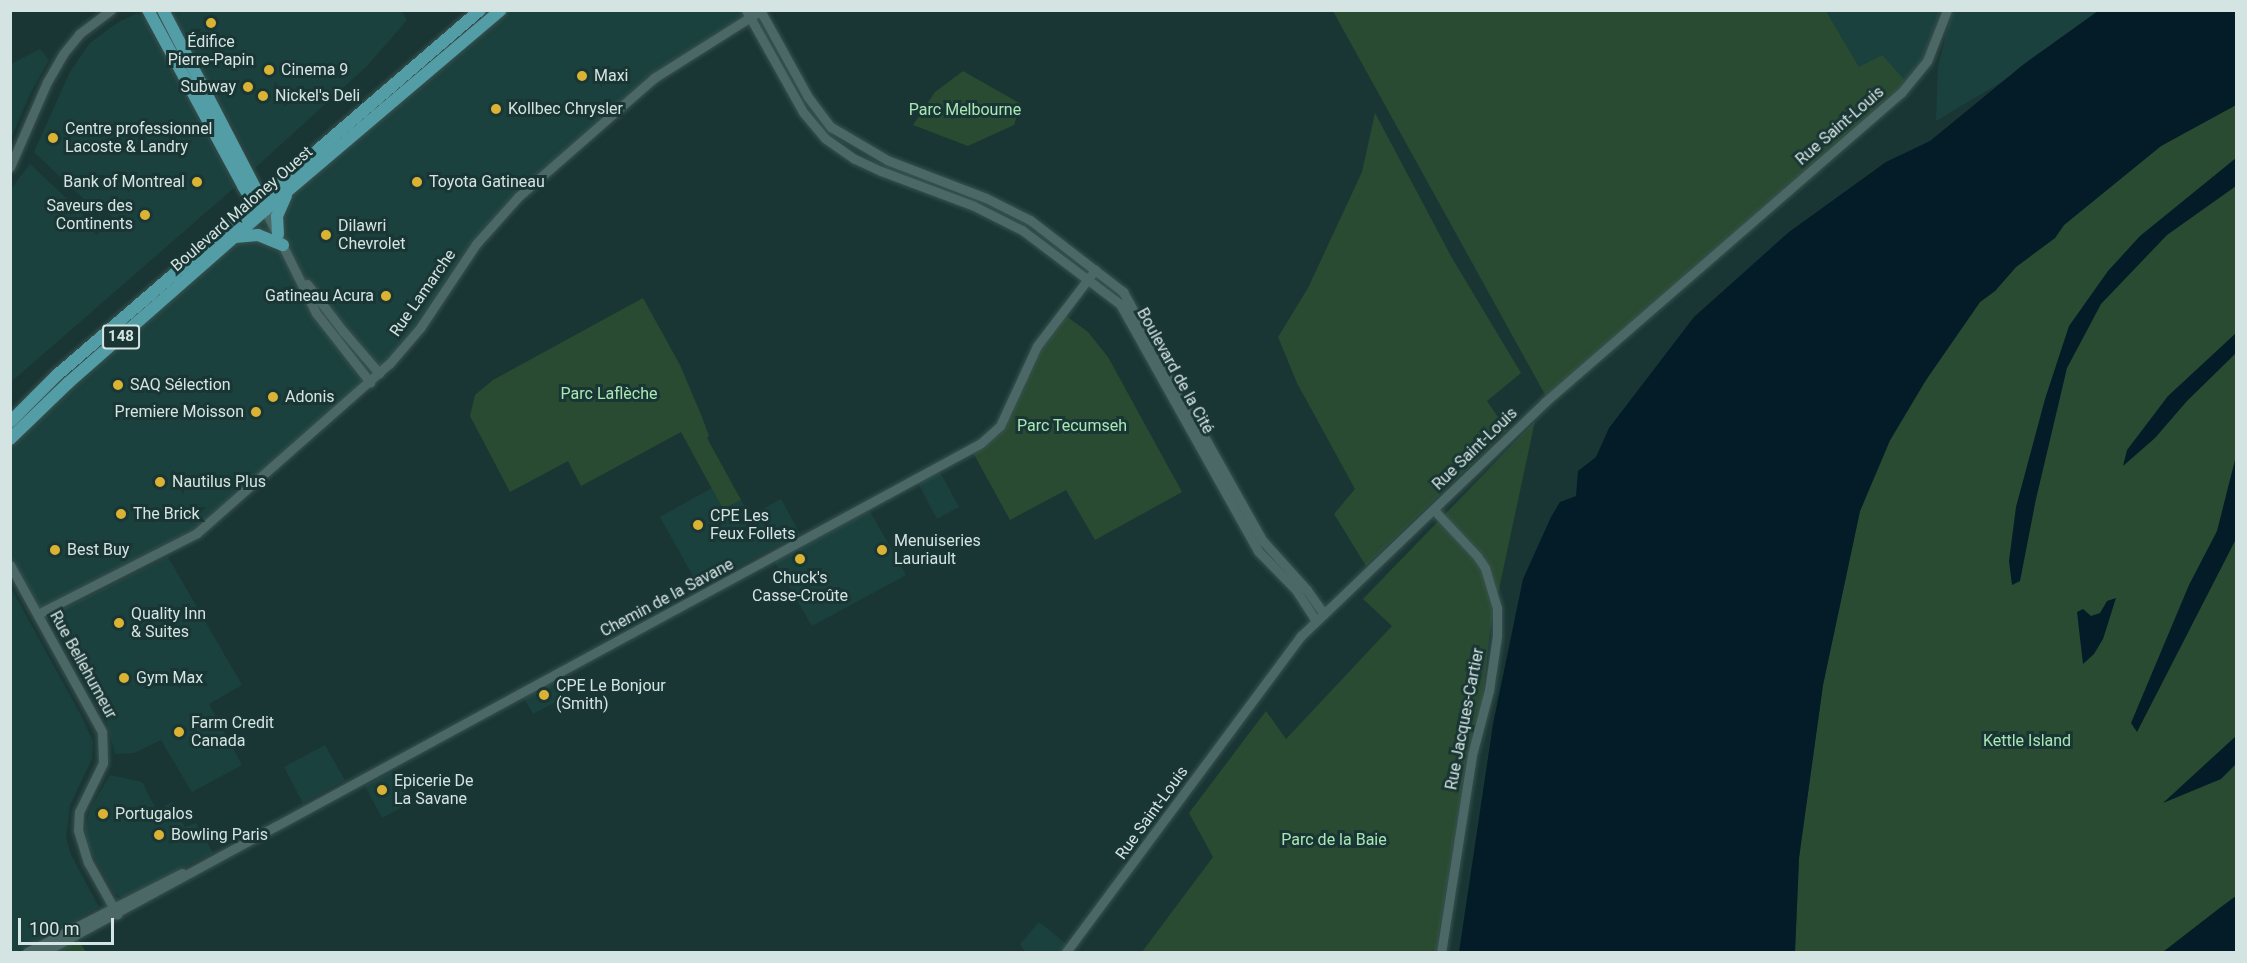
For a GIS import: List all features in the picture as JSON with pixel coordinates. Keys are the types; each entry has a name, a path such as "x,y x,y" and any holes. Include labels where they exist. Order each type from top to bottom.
{"main road":[{"path":"148,10 260,203"},
{"path":"163,10 252,178 260,203"},
{"name":"Boulevard Maloney Ouest","path":"10,422 57,375 117,332 234,237 279,182 480,10"},
{"name":"Boulevard Maloney Ouest","path":"10,439 117,332 260,203 293,186 501,10"},
{"path":"252,178 265,184 279,182"},
{"path":"234,237 258,235 281,239 276,223 279,210 293,186"}],"street":[{"path":"10,167 47,82 63,54 80,34 111,10"},
{"name":"Rue Saint-Louis","path":"1066,952 1220,747 1290,647 1548,400 1901,93 1927,61 1947,10"},
{"name":"Rue Lamarche","path":"38,614 190,538 379,373 411,339 476,244 518,197 654,78 748,14 760,11"},
{"name":"Boulevard de la Cité","path":"760,11 808,97 831,127 876,155 986,198 1030,220 1127,297 1268,548 1307,590 1320,617"},
{"name":"Boulevard de la Cité","path":"748,14 803,112 826,140 855,159 881,171 974,206 1022,230 1120,304 1129,316 1262,557 1320,617"},
{"path":"260,203 297,270 316,313 370,382"},
{"path":"297,270 342,330 379,373"},
{"name":"Chemin de la Savane","path":"27,952 213,859 981,443 1000,426 1037,346 1095,270"},
{"name":"Rue Jacques-Cartier","path":"1434,510 1477,556 1485,568 1497,608 1497,636 1489,690 1472,755 1441,952"},
{"path":"1238,517 1247,511"},
{"name":"Rue Bellehumeur","path":"10,565 102,732 103,763 83,802 78,830 88,862 115,910"},
{"name":"Chemin de la Savane","path":"44,952 115,910"}],"shaded area":[{"path":"171,10 401,10 407,20 367,66 255,168 171,15"},
{"path":"501,11 760,11 680,61 497,219 411,339 190,538 38,614 11,565 11,439"},
{"path":"1826,11 1947,11 1941,30 1909,85 1859,67"},
{"path":"1952,11 2120,11 1936,121 1938,67"},
{"path":"137,13 145,18 235,187 11,382 11,189 30,164 81,212 96,235 116,221 100,203 88,203 34,152 70,72 90,43 117,23"},
{"path":"40,49 49,60 30,94 11,138 11,64"},
{"path":"937,467 959,507 937,519 916,479"},
{"path":"712,488 723,509 741,500 750,516 781,499 800,534 699,587 660,517"},
{"path":"867,506 906,575 812,626 772,558"},
{"path":"168,557 242,685 209,704 242,765 192,792 161,740 134,753 115,754 106,719 51,620 56,612"},
{"path":"11,588 83,719 93,742 92,759 70,805 66,838 71,855 99,907 15,952 10,952"},
{"name":"CPE Le Bonjour (Smith)","path":"556,675 567,696 533,714 521,693"},
{"path":"325,745 345,780 303,803 284,767"},
{"path":"393,771 410,803 382,818 365,786"},
{"path":"110,775 142,782 157,811 172,802 185,827 196,823 213,853 123,898 115,894 88,846 85,829 90,809"},
{"path":"1039,922 1070,947 1066,952 1025,952 1020,944"}],"green space":[{"path":"1333,11 1826,11 1859,67 1882,55 1909,85 1548,400"},
{"name":"Parc Melbourne","path":"963,71 1021,104 1014,125 968,146 913,125 935,92"},
{"name":"Kettle Island","path":"2236,105 2236,896 2163,952 1795,952 1799,858 1823,685 1860,511 1890,441 1926,380 1980,302 1995,291 2016,267 2055,238 2064,225 2161,146"},
{"path":"1375,113 1452,258 1521,373 1487,401 1507,430 1366,566 1334,514 1355,489 1297,383 1278,337 1308,288 1362,172"},
{"name":"Parc Laflèche","path":"643,298 680,365 702,417 709,436 707,438 741,500 723,509 681,432 581,486 568,461 510,492 470,416 475,395 493,380"},
{"name":"Parc Tecumseh","path":"1062,313 1088,332 1108,357 1182,492 1095,540 1066,490 1010,520 971,449 990,437"},
{"name":"Parc de la Baie","path":"1535,421 1490,631 1482,707 1459,811 1438,952 1142,952 1213,857 1189,813 1266,711 1286,739 1392,626 1363,599"},
{"path":"76,936 86,952 44,952"}],"water":[{"path":"2098,11 2236,11 2236,105 2161,146 2064,225 2055,238 2016,267 1995,291 1980,302 1926,380 1890,440 1860,511 1823,685 1799,858 1795,952 1459,952 1493,724 1523,579 1560,502 1576,496 1578,471 1596,457 1609,428 1694,317 1789,232 1886,162 1930,141 2024,64"},
{"path":"2236,158 2236,186 2167,235 2101,304 2067,368 2036,499 2020,581 2012,585 2009,561 2016,507 2045,399 2069,326 2108,271 2140,236"},
{"path":"2236,333 2236,353 2187,401 2155,438 2123,466 2127,450 2168,396"},
{"path":"2236,456 2236,539 2137,732 2131,723 2189,585 2217,531"},
{"path":"2116,598 2103,639 2094,654 2083,664 2077,612 2083,609 2091,616 2100,613 2107,601"},
{"path":"2236,736 2236,764 2221,779 2163,803"},
{"path":"2236,896 2236,952 2163,952 2221,907"}],"place":[{"name":"Édifice Pierre-Papin","path":"211,23"},
{"name":"Cinema 9","path":"269,70"},
{"name":"Maxi","path":"582,76"},
{"name":"Subway","path":"248,87"},
{"name":"Nickel's Deli","path":"263,96"},
{"name":"Kollbec Chrysler","path":"496,109"},
{"name":"Centre professionnel Lacoste & Landry","path":"53,138"},
{"name":"Bank of Montreal","path":"197,182"},
{"name":"Toyota Gatineau","path":"417,182"},
{"name":"Saveurs des Continents","path":"145,215"},
{"name":"Dilawri Chevrolet","path":"326,235"},
{"name":"Gatineau Acura","path":"386,296"},
{"name":"SAQ Sélection","path":"118,385"},
{"name":"Adonis","path":"273,397"},
{"name":"Premiere Moisson","path":"256,412"},
{"name":"Nautilus Plus","path":"160,482"},
{"name":"The Brick","path":"121,514"},
{"name":"CPE Les Feux Follets","path":"698,525"},
{"name":"Best Buy","path":"55,550"},
{"name":"Menuiseries Lauriault","path":"882,550"},
{"name":"Chuck's Casse-Croûte","path":"800,559"},
{"name":"Quality Inn & Suites","path":"119,623"},
{"name":"Gym Max","path":"124,678"},
{"name":"CPE Le Bonjour (Smith)","path":"544,695"},
{"name":"Farm Credit Canada","path":"179,732"},
{"name":"Epicerie De La Savane","path":"382,790"},
{"name":"Portugalos","path":"103,814"},
{"name":"Bowling Paris","path":"159,835"}]}
